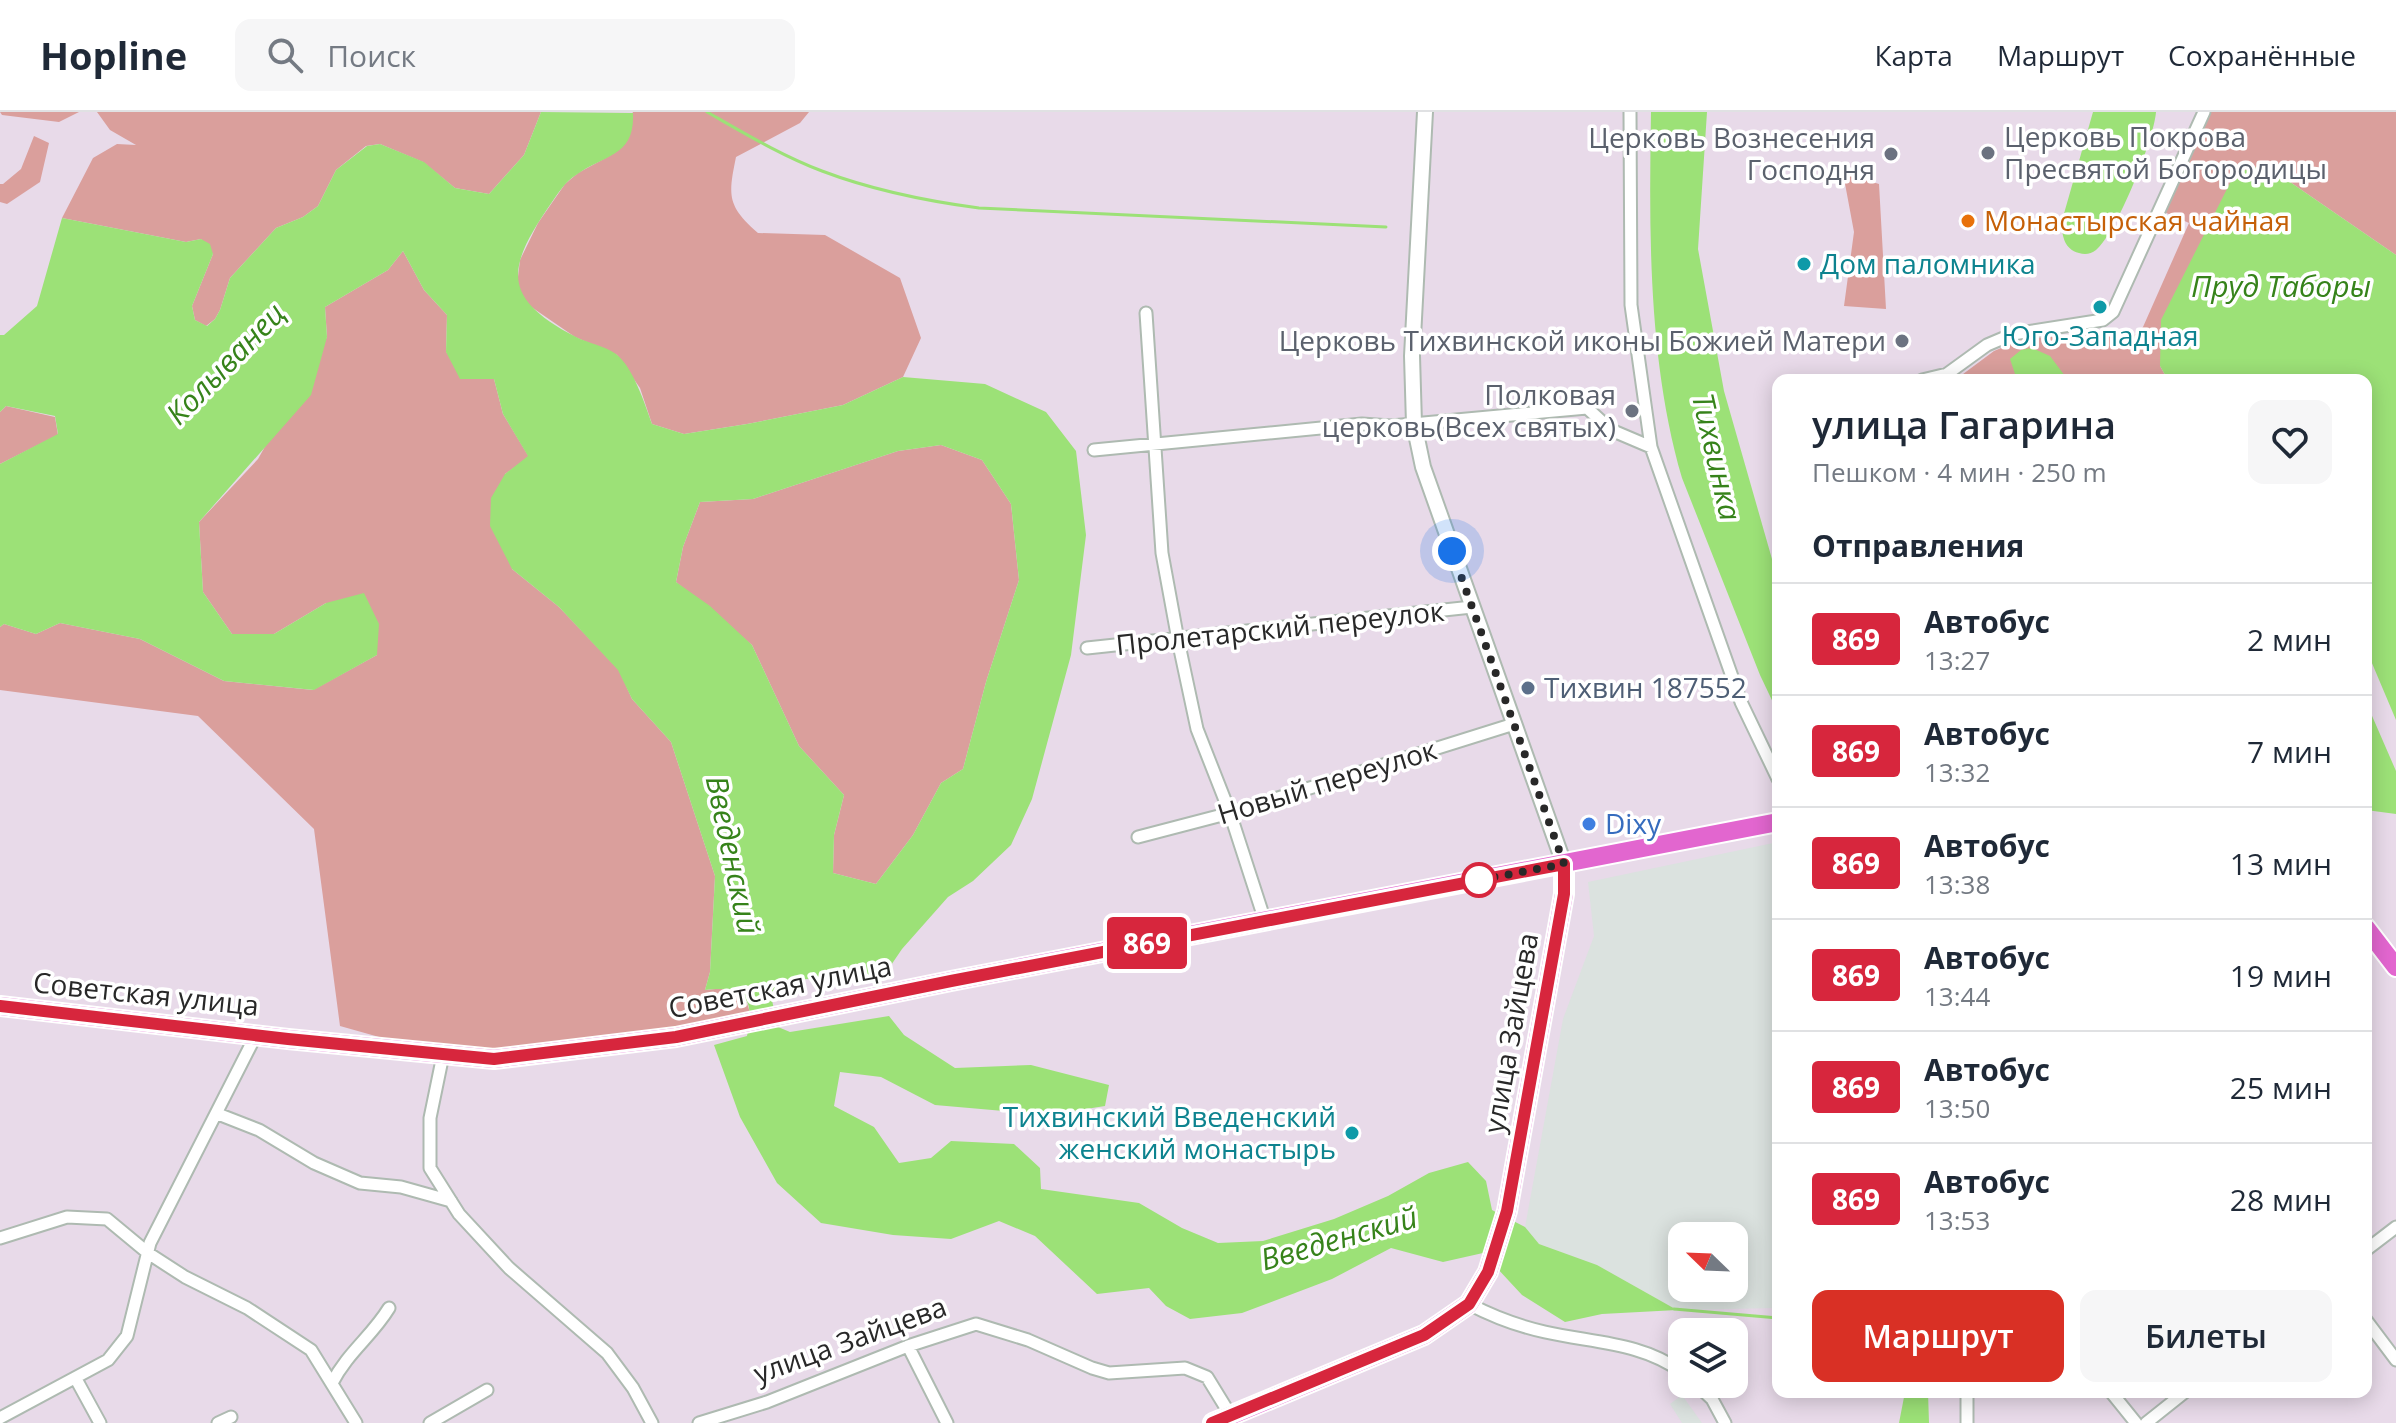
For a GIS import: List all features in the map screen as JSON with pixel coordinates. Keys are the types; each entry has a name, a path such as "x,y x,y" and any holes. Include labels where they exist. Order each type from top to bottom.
{"main road":[{"name":"Советская улица","path":"0,1006 494,1059 676,1037 1772,823"},
{"name":"улица Зайцева","path":"1469,1304 1488,1272 1507,1211 1564,894 1564,864"},
{"path":"2372,936 2396,967"},
{"path":"1213,1423 1233,1419 1424,1335 1469,1304"}],"street":[{"path":"1425,112 1412,356 1414,424 1423,467 1564,864"},
{"path":"1630,112 1631,305 1651,447 1741,702 1772,767"},
{"path":"1947,374 1987,345 2013,334 2103,320 2113,312 2204,112"},
{"path":"1146,313 1162,553 1178,640 1197,729 1230,813 1265,921"},
{"path":"1094,450 1362,424 1391,426 1587,408 1611,430 1651,447"},
{"name":"Пролетарский переулок","path":"1087,648 1472,607"},
{"name":"Новый переулок","path":"1138,837 1230,813 1514,724"},
{"path":"0,1418 108,1360 127,1336 150,1243 256,1035"},
{"path":"443,1055 430,1118 430,1168 459,1214 509,1268 607,1353 633,1388 652,1423"},
{"path":"218,1114 259,1130 314,1163 360,1183 401,1187 451,1201"},
{"path":"0,1238 67,1217 107,1219 148,1253 185,1277 247,1308 311,1350 356,1423"},
{"path":"2372,1245 2396,1227"},
{"path":"1469,1304 1505,1321 1548,1333 1640,1349 1668,1362"},
{"path":"332,1383 343,1362 379,1326 389,1308"},
{"name":"улица Зайцева","path":"699,1423 767,1402 908,1346 976,1324 1028,1340 1109,1373 1185,1368 1207,1377 1233,1419"},
{"path":"2372,1328 2396,1360"},
{"path":"908,1346 947,1423"},
{"path":"76,1379 100,1423"},
{"path":"430,1423 487,1390"},
{"path":"1711,1398 1725,1423"},
{"path":"1967,1398 1967,1423"},
{"path":"2116,1398 2136,1423"},
{"path":"2146,1423 2177,1398"},
{"path":"218,1423 231,1417"}],"shaded area":[{"path":"0,112 79,112 59,122 2,115"},
{"path":"97,112 541,112 524,155 489,194 455,188 423,162 380,144 366,146 336,170 318,206 303,217 276,228 230,278 220,310 206,326 195,320 192,306 213,254 201,239 186,242 62,218 93,158 117,144 136,145 110,130"},
{"path":"633,112 809,112 800,123 736,157 732,200 740,215 758,233 825,235 900,278 921,338 903,377 843,405 684,434 652,424 640,388 617,355 575,337 527,304 517,285 520,260 538,223 565,184 611,155"},
{"path":"2210,112 2396,112 2396,255 2290,182 2160,366 2165,374 1963,374 1994,351 2020,340 2102,331 2129,336 2137,334 2143,327 2189,223 2162,211"},
{"path":"34,136 49,143 40,182 7,204 0,202 0,184 21,169"},
{"path":"1843,173 1879,184 1886,309 1844,306 1854,232"},
{"path":"403,251 424,290 447,315 446,352 494,379 503,414 529,457 505,474 512,569 559,607 619,670 632,699 671,742 715,876 710,972 705,990 736,991 745,999 751,1017 729,1026 443,1055 340,1026 314,829 198,716 0,690 0,627 4,624 36,634 60,623 140,639 224,681 313,690 377,655 326,603 274,634 232,634 203,592 199,522 258,459 327,337 325,307 388,270"},
{"path":"6,406 55,417 58,435 0,464 0,412"},
{"path":"941,445 982,460 1011,504 1019,580 986,682 963,769 941,783 913,835 876,884 833,873 834,835 844,795 799,746 752,645 676,582 683,547 700,502 753,499 898,451"},
{"path":"1772,843 1772,1308 1677,1310 1597,1265 1539,1244 1525,1227 1563,1019 1594,936 1588,882"},
{"path":"1684,1398 1702,1423 1682,1423 1670,1404"}],"water":[{"name":"Колыванец","path":"541,112 633,113 629,138 623,146 562,187 526,245 518,279 523,294 533,308 576,337 612,351 622,360 638,386 652,424 684,434 747,424 843,405 903,377 985,384 1046,412 1076,451 1086,535 1071,655 1032,799 1011,845 973,881 948,897 902,949 885,974 778,981 771,996 778,1027 790,1032 889,1016 904,1035 955,1068 1031,1065 1109,1085 1105,1106 1048,1115 935,1105 881,1077 840,1072 834,1106 874,1127 899,1163 931,1158 951,1141 1014,1144 1040,1168 1041,1189 1139,1203 1182,1228 1218,1243 1263,1241 1334,1219 1388,1196 1429,1173 1468,1162 1486,1181 1492,1210 1525,1227 1539,1244 1597,1265 1677,1310 1602,1314 1565,1322 1522,1295 1483,1253 1443,1262 1391,1248 1332,1279 1242,1313 1190,1319 1166,1306 1149,1288 1097,1294 1035,1236 999,1221 951,1239 893,1235 821,1223 777,1183 740,1117 714,1045 747,1036 750,1012 744,996 737,992 705,990 710,972 715,876 671,742 632,699 618,670 559,607 512,569 490,526 491,498 505,474 528,456 503,414 494,379 460,379 446,352 447,315 424,290 403,251 388,270 325,307 327,337 311,395 199,522 203,592 232,634 274,634 326,603 364,593 379,624 377,655 314,690 224,681 140,639 60,623 36,634 4,624 0,627 0,464 58,434 55,416 6,406 0,412 0,335 4,335 37,306 62,218 186,242 201,239 210,244 213,254 192,306 195,320 207,326 220,310 230,278 276,228 303,217 318,206 336,170 367,146 380,144 424,162 455,188 489,194 524,155","holes":["941,445 982,460 1011,504 1019,580 986,682 963,769 941,783 913,835 876,884 833,873 834,835 844,795 799,746 752,645 710,606 676,582 683,547 700,502 753,499 898,451"]},
{"name":"Тихвинка","path":"1651,112 1707,112 1698,249 1724,391 1772,559 1772,700 1682,478 1671,434 1657,343 1650,204"},
{"path":"2093,112 2156,112 2142,163 2124,206 2105,240 2096,250 2083,254 2067,245 2061,224"},
{"name":"Пруд Таборы","path":"2257,167 2290,182 2396,255 2396,720 2372,663 2372,374 2165,374 2160,366 2161,320 2235,173"},
{"path":"2032,348 2050,356 2064,374 2015,374 2010,359 2021,350"},
{"path":"2372,716 2396,771 2396,814 2372,811"},
{"path":"1904,1398 1928,1398 1929,1423 1899,1423"}],"waterway":[{"path":"707,112 822,171 880,189 939,202 979,208 1386,227"},
{"name":"Введенский","path":"1674,1309 1772,1317"}],"bus line":[{"name":"869","path":"0,1006 494,1059 676,1037 1564,864 1564,894 1507,1211 1488,1272 1469,1304 1424,1335 1212,1423"}],"place":[{"name":"Церковь Покрова Пресвятой Богородицы","path":"1988,153"},
{"name":"Церковь Вознесения Господня","path":"1891,154"},
{"name":"Монастырская чайная","path":"1968,221"},
{"name":"Дом паломника","path":"1804,264"},
{"name":"Юго-Западная","path":"2100,307"},
{"name":"Церковь Тихвинской иконы Божией Матери","path":"1902,341"},
{"name":"Полковая церковь(Всех святых)","path":"1632,411"},
{"name":"Тихвин 187552","path":"1528,688"},
{"name":"Dixy","path":"1589,824"},
{"name":"Тихвинский Введенский женский монастырь","path":"1352,1133"}],"route":[{"path":"1452,551 1564,864 1479,880"}]}
